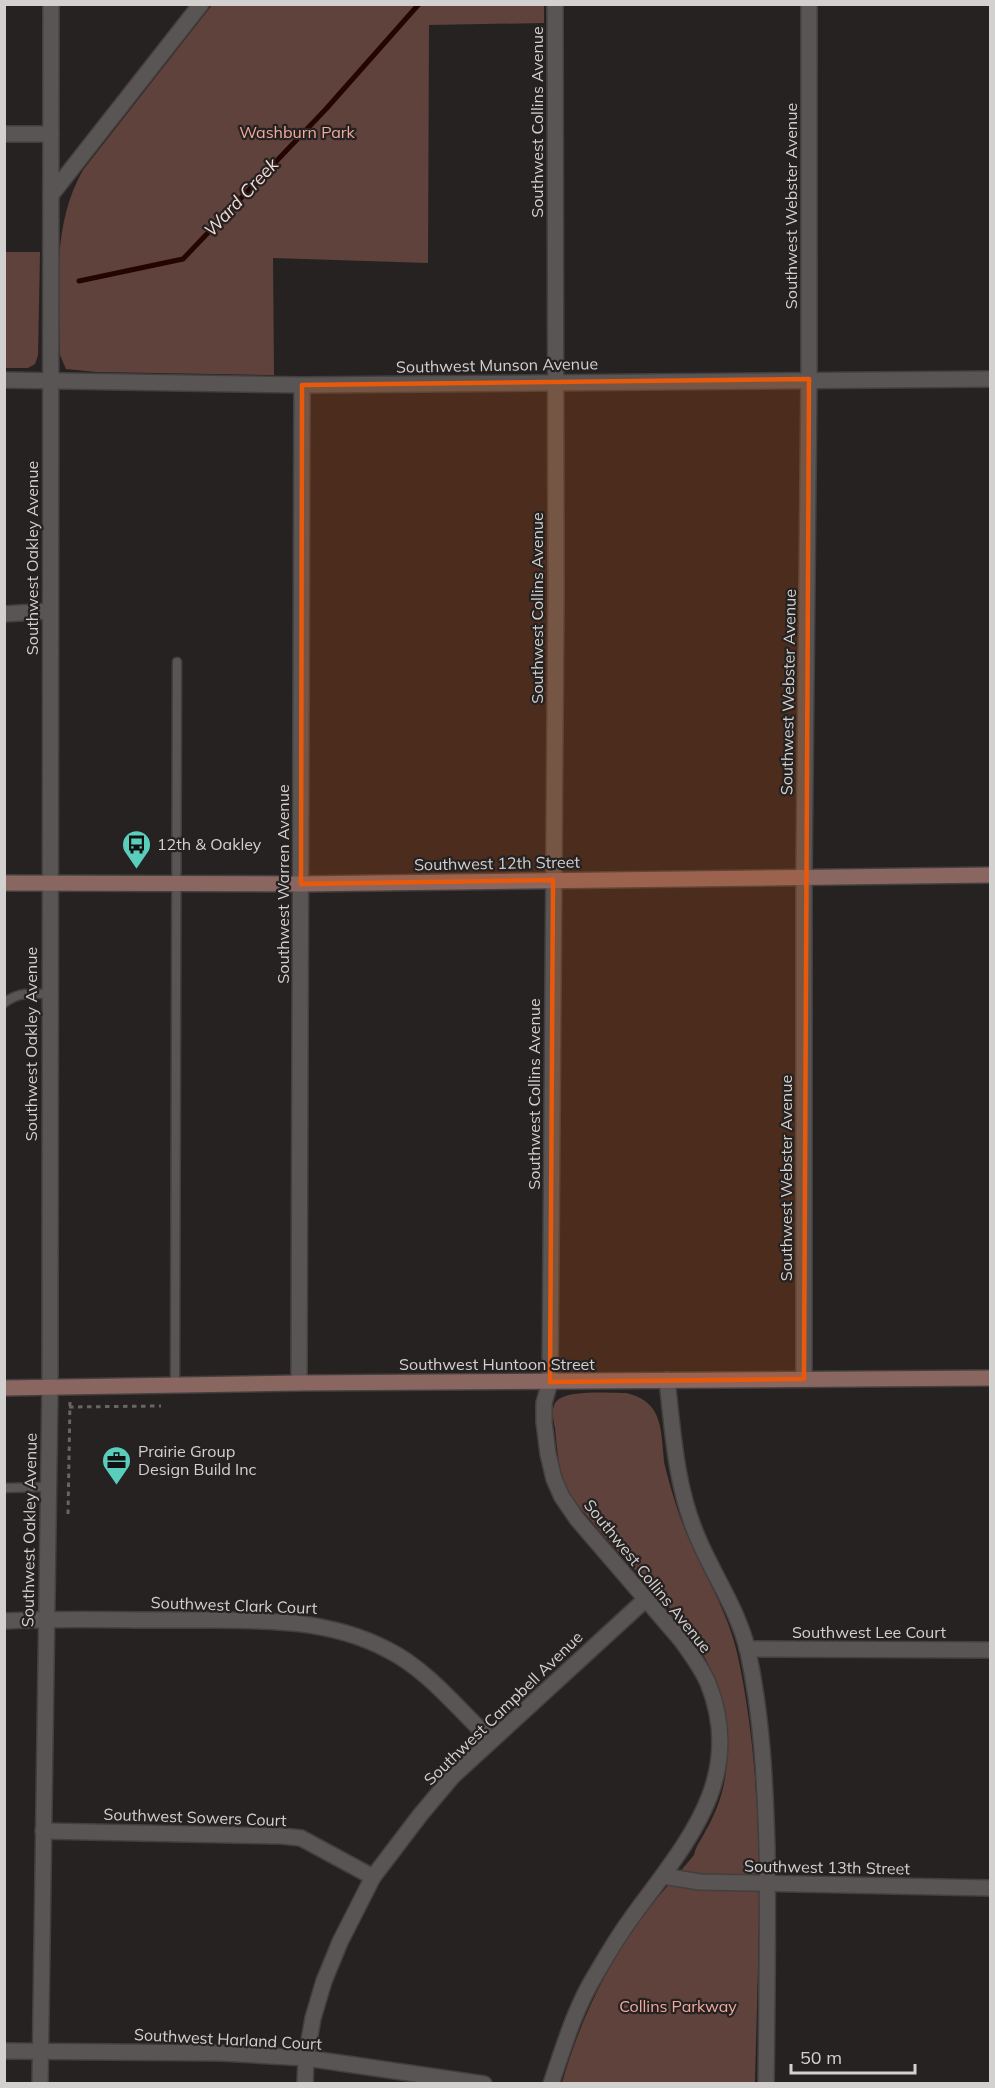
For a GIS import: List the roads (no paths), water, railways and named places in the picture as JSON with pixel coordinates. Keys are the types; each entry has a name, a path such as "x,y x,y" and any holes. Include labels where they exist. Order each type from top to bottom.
{"main road":[{"name":"Southwest 12th Street","path":"4,883 301,884 990,875"},
{"name":"Southwest Huntoon Street","path":"4,1388 299,1383 990,1378"}],"street":[{"name":"Southwest Oakley Avenue","path":"40,2084 50,1388 51,4"},
{"path":"51,195 201,4"},
{"name":"Southwest Collins Avenue","path":"551,2084 573,2019 595,1974 692,1834 706,1808 715,1783 719,1760 719,1731 708,1683 681,1640 577,1519 562,1497 554,1479 544,1422 544,1403 550,1382 555,4"},
{"name":"Southwest Webster Avenue","path":"804,1379 804,878 809,4"},
{"path":"4,134 51,134"},
{"name":"Southwest Munson Avenue","path":"4,380 302,385 990,379"},
{"name":"Southwest Warren Avenue","path":"299,1383 302,385"},
{"path":"4,614 50,611"},
{"path":"667,1380 674,1446 689,1516 737,1618 747,1649 760,1724 765,1783 768,1884 766,2084"},
{"name":"Southwest Campbell Avenue","path":"305,2084 306,2058 324,1981 340,1942 373,1878 446,1783 646,1599"},
{"name":"Southwest Clark Court","path":"4,1621 45,1619 246,1621 299,1623 328,1627 390,1650 429,1679 491,1740"},
{"name":"Southwest Lee Court","path":"747,1649 990,1650"},
{"name":"Southwest Sowers Court","path":"43,1831 301,1838 373,1878"},
{"name":"Southwest 13th Street","path":"663,1876 700,1882 990,1888"},
{"name":"Southwest Harland Court","path":"4,2051 220,2053 306,2058 484,2084"}],"lane":[{"path":"175,1385 177,662"},
{"path":"4,1003 23,993 49,994"},
{"path":"4,1488 48,1487"}],"waterway":[{"name":"Ward Creek","path":"79,281 183,259 326,109 419,4"}],"place":[{"name":"12th & Oakley","path":"136,870"},
{"name":"Prairie Group Design Build Inc","path":"117,1486"}],"park label":[{"name":"Washburn Park","path":"297,132"},
{"name":"Collins Parkway","path":"678,2006"}]}
